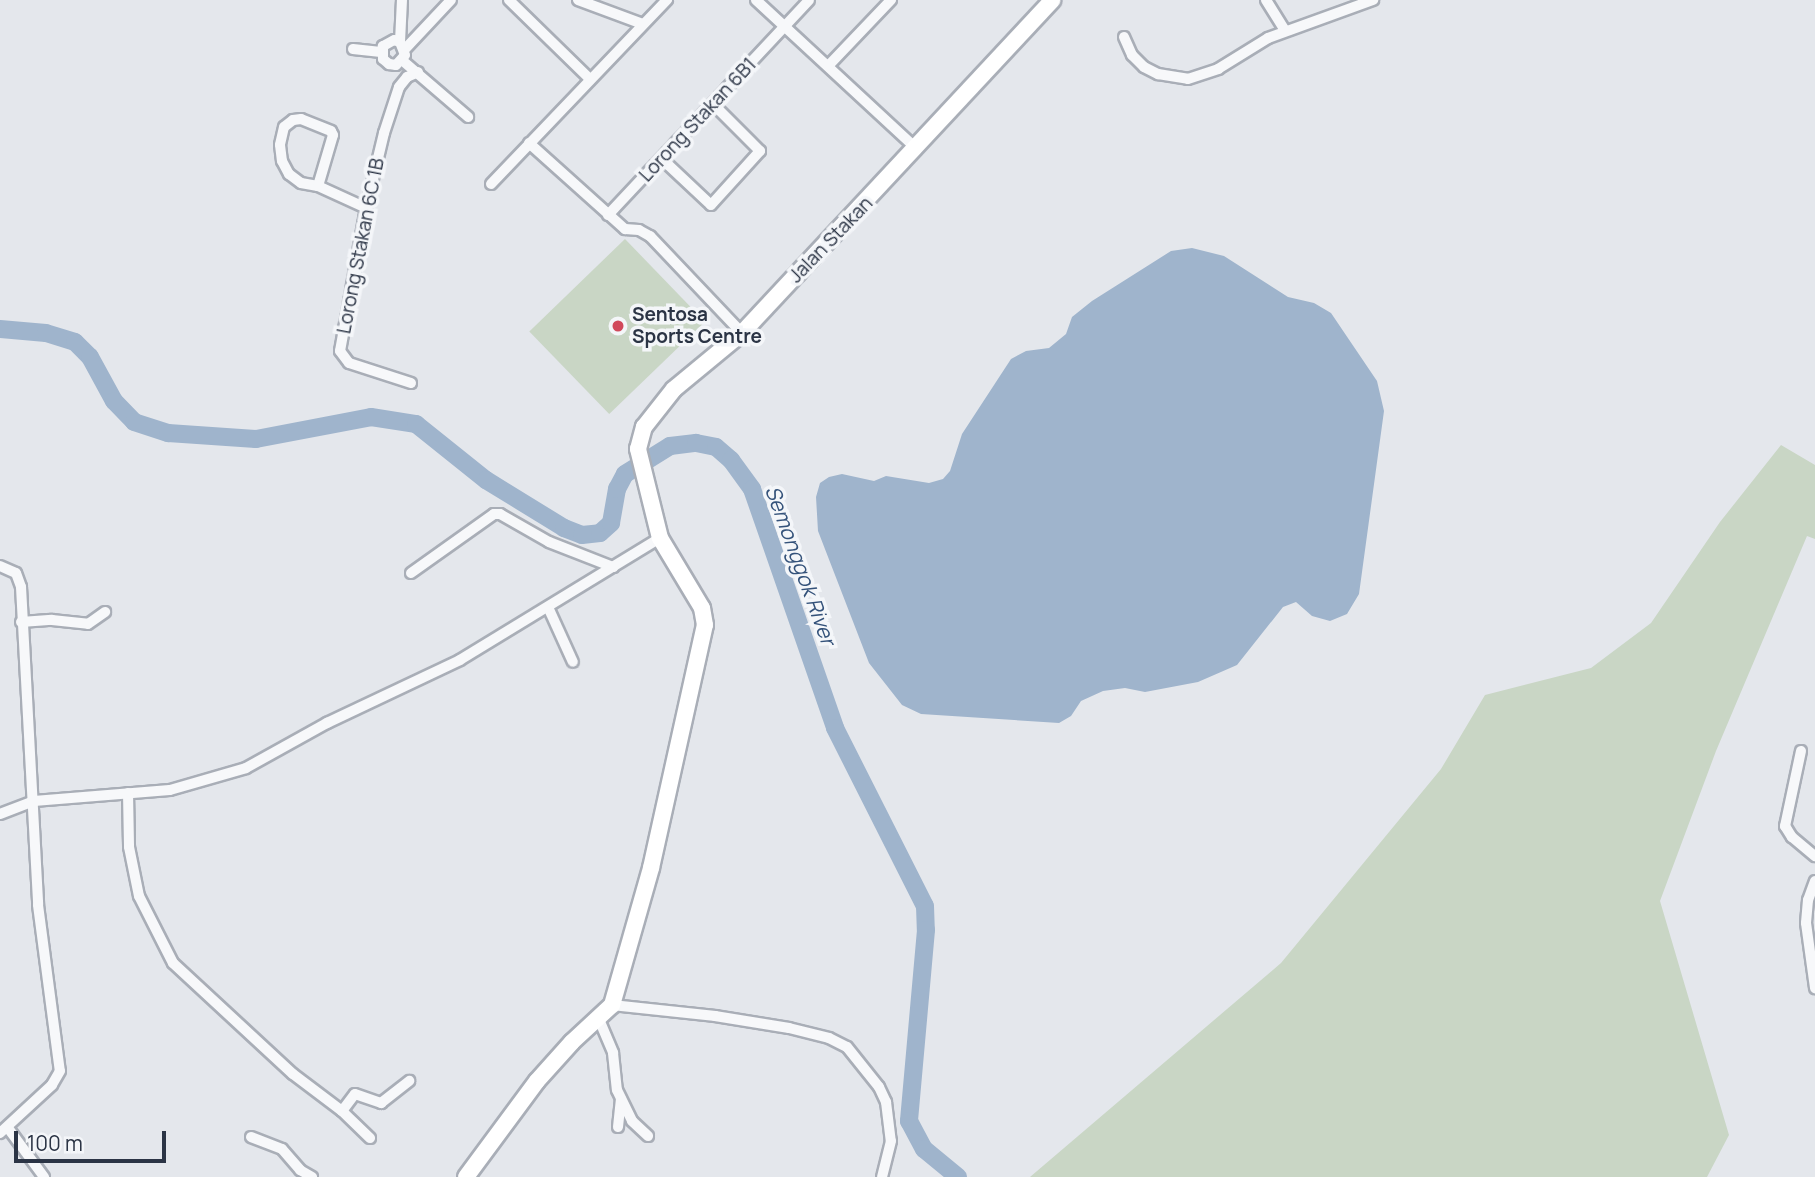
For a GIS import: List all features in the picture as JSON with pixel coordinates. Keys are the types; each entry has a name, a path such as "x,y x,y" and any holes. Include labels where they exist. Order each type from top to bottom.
{"main road":[{"name":"Jalan Stakan","path":"612,1005 651,868 705,625 702,608 660,538 638,449 644,427 674,389 742,333 1052,0"},
{"path":"466,1177 537,1081 612,1005"}],"street":[{"path":"402,0 402,61"},
{"path":"402,45 451,0"},
{"path":"509,0 589,78"},
{"path":"578,0 643,24"},
{"path":"491,184 589,78 667,0"},
{"path":"756,0 787,25 916,148"},
{"name":"Lorong Stakan 6B1","path":"608,215 809,0"},
{"path":"829,65 891,0"},
{"path":"1266,0 1285,31"},
{"path":"1124,37 1132,55 1144,67 1158,75 1188,79 1218,69 1252,47 1285,31 1373,0"},
{"path":"381,52 388,42 402,45"},
{"path":"353,49 381,52"},
{"path":"381,52 389,64 402,61 418,72 468,117"},
{"name":"Lorong Stakan 6C 1B","path":"411,383 349,363 340,351 366,208 384,133 399,87 407,77 418,72"},
{"path":"662,159 711,205 760,151 714,104"},
{"path":"318,186 333,135 331,131 301,119 293,120 284,127 279,145 282,161 289,174 301,183 318,186 366,208"},
{"path":"529,143 625,229 639,230 650,236 742,333"},
{"path":"411,573 494,514 500,514 548,542 613,567"},
{"path":"0,814 34,802 170,790 246,768 327,723 460,660 660,538"},
{"path":"0,566 16,573 21,587 38,905 60,1071 52,1085 4,1131 44,1177"},
{"path":"548,607 573,662"},
{"path":"21,622 52,620 88,624 105,612"},
{"path":"1801,751 1785,826 1792,837 1815,856"},
{"path":"128,793 129,847 139,896 173,963 293,1074 342,1111 370,1138"},
{"path":"1815,881 1808,900 1806,923 1815,988"},
{"path":"612,1005 789,1028 828,1038 847,1047 879,1087 886,1102 891,1142 882,1177"},
{"path":"598,1017 613,1053 621,1099 618,1127"},
{"path":"342,1111 355,1094 381,1103 409,1081"},
{"path":"621,1099 632,1121 649,1136"},
{"path":"251,1137 282,1149 300,1170 313,1177"}],"green space":[{"name":"Sentosa Sports Centre","path":"625,239 705,322 609,414 529,331"},
{"path":"1781,445 1815,465 1815,539 1807,536 1716,751 1660,901 1729,1135 1707,1177 1030,1177 1281,963 1441,769 1485,695 1591,668 1651,623 1720,522"}],"water":[{"path":"1192,248 1224,256 1288,297 1314,303 1331,313 1377,381 1384,411 1359,594 1347,614 1330,621 1312,616 1296,602 1283,607 1237,665 1198,682 1145,692 1125,688 1103,691 1081,701 1071,716 1059,723 921,714 902,705 869,663 818,531 816,497 820,483 829,477 842,474 874,481 886,476 929,483 943,479 950,471 962,434 1011,359 1026,351 1049,348 1066,334 1072,317 1092,301 1171,251"}],"waterway":[{"name":"Semonggok River","path":"0,329 46,333 75,342 90,357 114,401 134,422 168,433 256,439 371,417 416,424 486,480 564,528 582,535 600,533 611,523 617,489 625,474 670,446 696,443 716,447 731,460 752,489 835,728 925,906 926,930 909,1121 924,1149 958,1177"}],"place":[{"name":"Sentosa Sports Centre","path":"618,326"}]}
